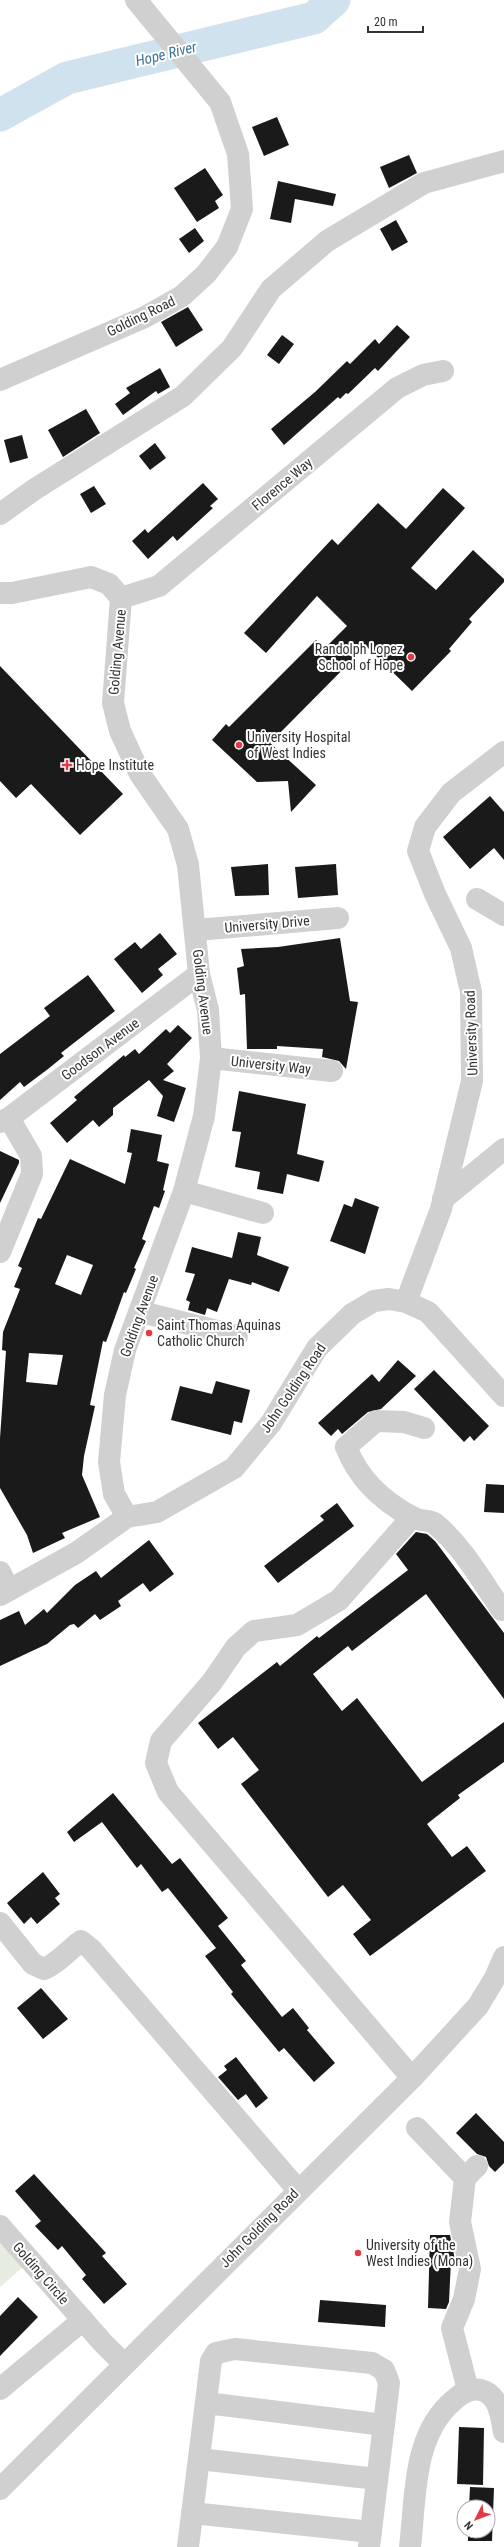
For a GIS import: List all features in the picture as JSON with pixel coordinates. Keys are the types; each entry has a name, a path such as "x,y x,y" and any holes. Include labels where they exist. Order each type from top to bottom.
{"street":[{"name":"Golding Road","path":"0,380 145,317 182,296 206,274 227,246 242,209 238,154 220,102 136,0"},
{"path":"0,514 35,489 183,396 232,348 271,289 327,241 424,183 504,161"},
{"name":"Florence Way","path":"121,598 160,586 397,388 423,375 443,371"},
{"name":"Golding Avenue","path":"0,593 12,593 92,577 109,584 121,598 113,703 120,731 140,774 178,829 188,865 196,930 199,974 208,1010 211,1058 204,1116 184,1191 141,1312 125,1350 115,1395 111,1425 109,1462 114,1494 127,1517"},
{"name":"University Road","path":"406,1302 443,1199 472,1081 471,992 461,948 434,894 418,851 425,827 451,794 504,752"},
{"path":"477,899 504,915"},
{"name":"University Drive","path":"196,930 338,918"},
{"name":"Goodson Avenue","path":"5,1120 199,974"},
{"name":"University Way","path":"211,1058 332,1071"},
{"path":"0,1252 32,1174 32,1156 5,1120"},
{"path":"443,1199 504,1149"},
{"path":"184,1191 263,1213"},
{"name":"John Golding Road","path":"127,1517 157,1512 234,1468 271,1423 317,1348 352,1314 374,1301 389,1299 406,1302 428,1312 504,1396"},
{"path":"141,1312 237,1336"},
{"path":"424,1428 404,1422 376,1421 346,1447 353,1465 366,1484 412,1517 433,1522 451,1539 502,1610"},
{"path":"3,1586 76,1554 127,1517"},
{"path":"412,1517 338,1600 296,1625 254,1631 236,1647 212,1682 161,1741 156,1763 168,1792 412,2078"},
{"path":"0,1923 33,1964 44,1969 52,1966 71,1947 81,1941 91,1949 298,2190"},
{"name":"John Golding Road","path":"0,2489 298,2190 412,2078 478,2006 495,1978 504,1957"},
{"path":"417,2128 471,2172 460,2222 470,2269 464,2299 452,2328 468,2390"},
{"name":"Golding Circle","path":"0,2226 124,2364"},
{"path":"0,2389 83,2320"},
{"path":"188,2547 192,2513 211,2361 216,2354 224,2350 235,2349 372,2363 384,2370 389,2383 370,2539 192,2513"},
{"path":"410,2547 417,2470 429,2433 436,2418 456,2398 468,2390 476,2389 487,2392 496,2401 501,2413 504,2432"},
{"path":"206,2403 384,2425"},
{"path":"199,2458 377,2479"}],"shaded area":[{"path":"0,2241 23,2267 0,2287"}],"building":[{"path":"277,117 289,145 264,156 252,127"},
{"path":"409,155 417,173 389,188 380,167"},
{"path":"205,168 223,195 215,201 219,208 197,222 174,188"},
{"path":"278,181 336,194 333,206 295,199 291,223 270,219"},
{"path":"396,220 408,242 392,251 380,229"},
{"path":"195,228 204,241 189,253 179,239"},
{"path":"188,307 203,330 176,347 161,322"},
{"path":"397,325 410,337 378,371 375,368 348,394 346,393 340,399 338,397 284,445 271,429 315,392 347,361 350,364 375,339 379,344"},
{"path":"282,335 294,344 279,364 267,355"},
{"path":"160,368 170,387 158,394 156,391 123,415 115,404 130,393 126,388"},
{"path":"86,409 100,433 63,457 48,430"},
{"path":"22,435 28,458 10,463 4,440"},
{"path":"155,443 166,458 150,470 139,456"},
{"path":"203,483 218,499 210,506 213,508 177,541 173,536 148,559 132,541 145,529 148,533"},
{"path":"94,486 106,504 91,513 80,494"},
{"path":"443,488 465,508 411,568 436,590 473,550 504,579 504,582 469,619 472,622 449,649 451,651 412,691 366,646 270,743 316,785 291,812 288,781 257,782 212,740 226,724 229,727 316,640 325,648 347,626 317,596 266,653 244,633 332,539 338,545 378,503 406,529"},
{"name":"Hope Institute","path":"0,666 123,794 80,835 31,784 16,798 0,781"},
{"path":"490,796 504,812 504,860 494,848 470,869 443,837"},
{"path":"268,864 269,895 235,896 231,867"},
{"path":"336,864 338,895 298,898 295,867"},
{"path":"160,933 177,954 158,969 163,975 142,993 114,959 135,942 141,949"},
{"path":"340,938 350,1001 358,1002 346,1069 339,1061 322,1057 323,1049 277,1046 277,1049 247,1049 245,994 240,995 237,968 244,966 241,949 278,947"},
{"path":"88,975 115,1011 61,1053 64,1056 48,1069 24,1087 20,1082 0,1100 0,1054 50,1016 44,1008"},
{"path":"178,1025 192,1038 167,1064 174,1071 163,1080 186,1088 174,1122 157,1116 163,1096 149,1080 113,1108 113,1115 99,1127 93,1120 67,1143 50,1123 77,1100 74,1097 124,1055 125,1057 135,1049 139,1054 166,1029 170,1033"},
{"path":"239,1091 306,1104 297,1154 324,1161 319,1182 287,1174 283,1194 257,1189 260,1172 235,1167 241,1132 232,1131"},
{"path":"131,1129 162,1135 157,1161 169,1164 163,1190 165,1191 159,1208 154,1206 142,1239 146,1241 134,1268 136,1269 126,1293 124,1292 106,1342 103,1341 90,1405 95,1406 84,1456 82,1475 100,1517 62,1533 65,1538 33,1553 27,1535 0,1488 0,1438 6,1351 2,1350 3,1332 20,1289 14,1287 22,1268 18,1266 38,1218 41,1219 70,1159 125,1184 132,1153 127,1152","holes":["67,1255 93,1265 81,1295 55,1284","29,1353 63,1355 57,1385 26,1382"]},
{"path":"0,1151 19,1160 19,1163 0,1203"},
{"path":"355,1198 379,1207 365,1254 330,1241 344,1204 352,1207"},
{"path":"238,1232 261,1237 257,1255 289,1267 279,1292 252,1282 251,1285 229,1279 217,1312 207,1308 205,1315 188,1310 190,1302 186,1300 195,1274 185,1272 192,1247 232,1258"},
{"path":"398,1360 416,1376 381,1409 368,1412 342,1434 338,1429 331,1436 318,1423 372,1374 379,1382"},
{"path":"434,1370 489,1426 474,1441 470,1436 464,1442 414,1389"},
{"path":"216,1381 250,1390 242,1423 234,1421 231,1435 171,1420 180,1386 212,1394"},
{"path":"486,1484 504,1485 504,1513 484,1512"},
{"path":"337,1503 354,1526 278,1583 264,1566 324,1520 320,1516"},
{"path":"416,1532 427,1534 435,1541 504,1633 504,1699 426,1594 352,1651 348,1646 313,1674 342,1711 357,1698 422,1782 504,1722 504,1762 458,1795 460,1798 427,1824 452,1857 467,1846 486,1871 370,1956 353,1934 371,1920 343,1885 328,1897 241,1784 259,1770 233,1737 218,1749 198,1723 277,1662 280,1666 317,1636 319,1638 408,1570 396,1554"},
{"path":"149,1540 174,1574 150,1592 143,1583 118,1601 121,1606 100,1620 95,1614 78,1628 74,1624 70,1625 47,1644 0,1666 0,1620 19,1611 25,1625 44,1609 47,1613 75,1585 96,1571 101,1578"},
{"path":"113,1793 172,1864 180,1858 228,1918 218,1926 246,1961 241,1965 282,2017 293,2008 309,2028 307,2030 335,2063 314,2082 284,2048 279,2052 231,1994 233,1992 205,1956 216,1948 168,1888 162,1892 141,1864 137,1868 102,1822 74,1842 67,1832"},
{"path":"43,1872 60,1894 55,1898 60,1904 37,1924 31,1917 24,1924 7,1903"},
{"path":"41,1988 68,2019 43,2039 17,2008"},
{"path":"236,2057 268,2098 256,2108 246,2094 238,2100 218,2077 227,2070 224,2066"},
{"path":"476,2113 504,2142 504,2163 495,2172 489,2166 486,2157 477,2154 456,2133"},
{"path":"34,2174 106,2253 102,2256 127,2284 104,2304 82,2279 86,2275 62,2246 58,2250 35,2226 41,2221 15,2191"},
{"path":"430,2235 450,2235 455,2260 451,2260 449,2302 446,2309 428,2308"},
{"path":"18,2297 38,2317 0,2356 0,2316"},
{"path":"320,2300 386,2305 385,2327 318,2322"},
{"path":"459,2427 484,2428 483,2485 457,2484"},
{"path":"470,2487 494,2488 494,2499 469,2499"},
{"path":"468,2539 492,2539 492,2541 468,2541"}],"waterway":[{"name":"Hope River","path":"0,115 67,78 314,18 334,0"}],"place":[{"name":"Randolph Lopez School of Hope","path":"411,657"},
{"name":"University Hospital of West Indies","path":"239,745"},
{"name":"Hope Institute","path":"67,765"},
{"name":"Saint Thomas Aquinas Catholic Church","path":"149,1333"},
{"name":"University of the West Indies (Mona)","path":"358,2253"}]}
